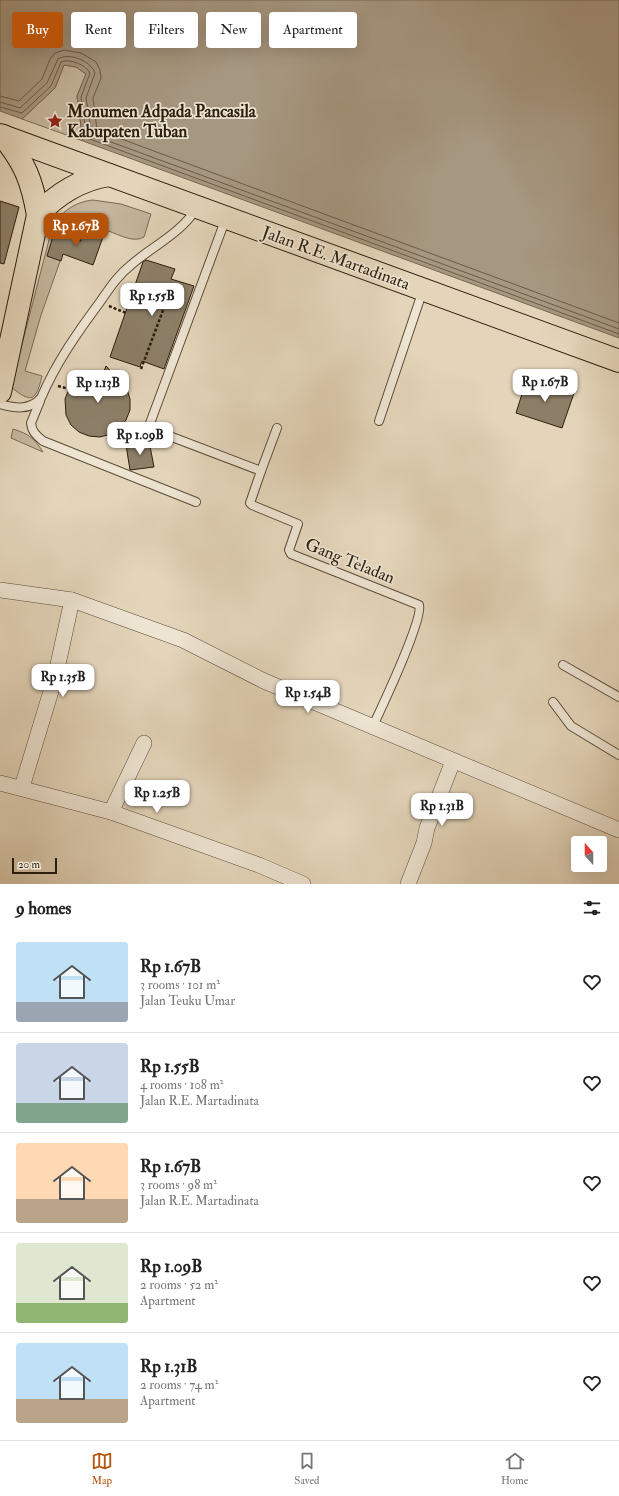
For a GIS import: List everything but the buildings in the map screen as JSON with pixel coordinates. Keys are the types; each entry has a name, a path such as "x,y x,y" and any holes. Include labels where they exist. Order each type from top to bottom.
{"highway":[{"name":"Jalan R.E. Martadinata","path":"1,135 619,361"},
{"path":"0,392 38,215 33,190 25,168 1,135"},
{"path":"38,215 51,203 71,189 93,179 109,175"}],"street":[{"path":"0,590 72,600 183,640 264,681 619,830"},
{"path":"22,787 55,678 72,600"},
{"path":"111,812 144,743"},
{"path":"408,884 424,843 427,828 453,761"},
{"path":"0,783 22,787 111,812 259,865 303,884"}],"lane":[{"path":"196,502 43,441 34,432 31,423 58,363 74,337 99,303 125,270 178,231 198,207"},
{"path":"226,217 149,426 151,429 261,471 277,428"},
{"path":"380,421 424,289"},
{"path":"0,404 22,408 33,405 41,398"},
{"name":"Gang Teladan","path":"261,471 250,504 298,524 289,550 290,553 419,606 420,610 411,637 373,726"},
{"path":"563,665 619,697"},
{"path":"553,702 571,726 619,755"}],"path":[{"path":"141,370 171,289"},
{"path":"99,303 126,313"}],"shaded area":[{"path":"64,65 76,67 86,74 77,96 83,141 22,119 55,88"},
{"path":"93,200 121,204 151,214 144,237 136,239 128,238 87,225 78,227 70,233 41,315 25,371 42,376 38,391 35,395 28,398 11,387 51,232 62,214 79,203"},
{"path":"13,429 31,437 43,452 11,438"}],"water":[{"path":"0,0 619,0 619,338 83,141 77,96 86,74 76,67 64,65 55,88 22,119 0,111"}],"place":[{"name":"Monumen Adpada Pancasila Kabupaten Tuban","path":"55,121"}]}
